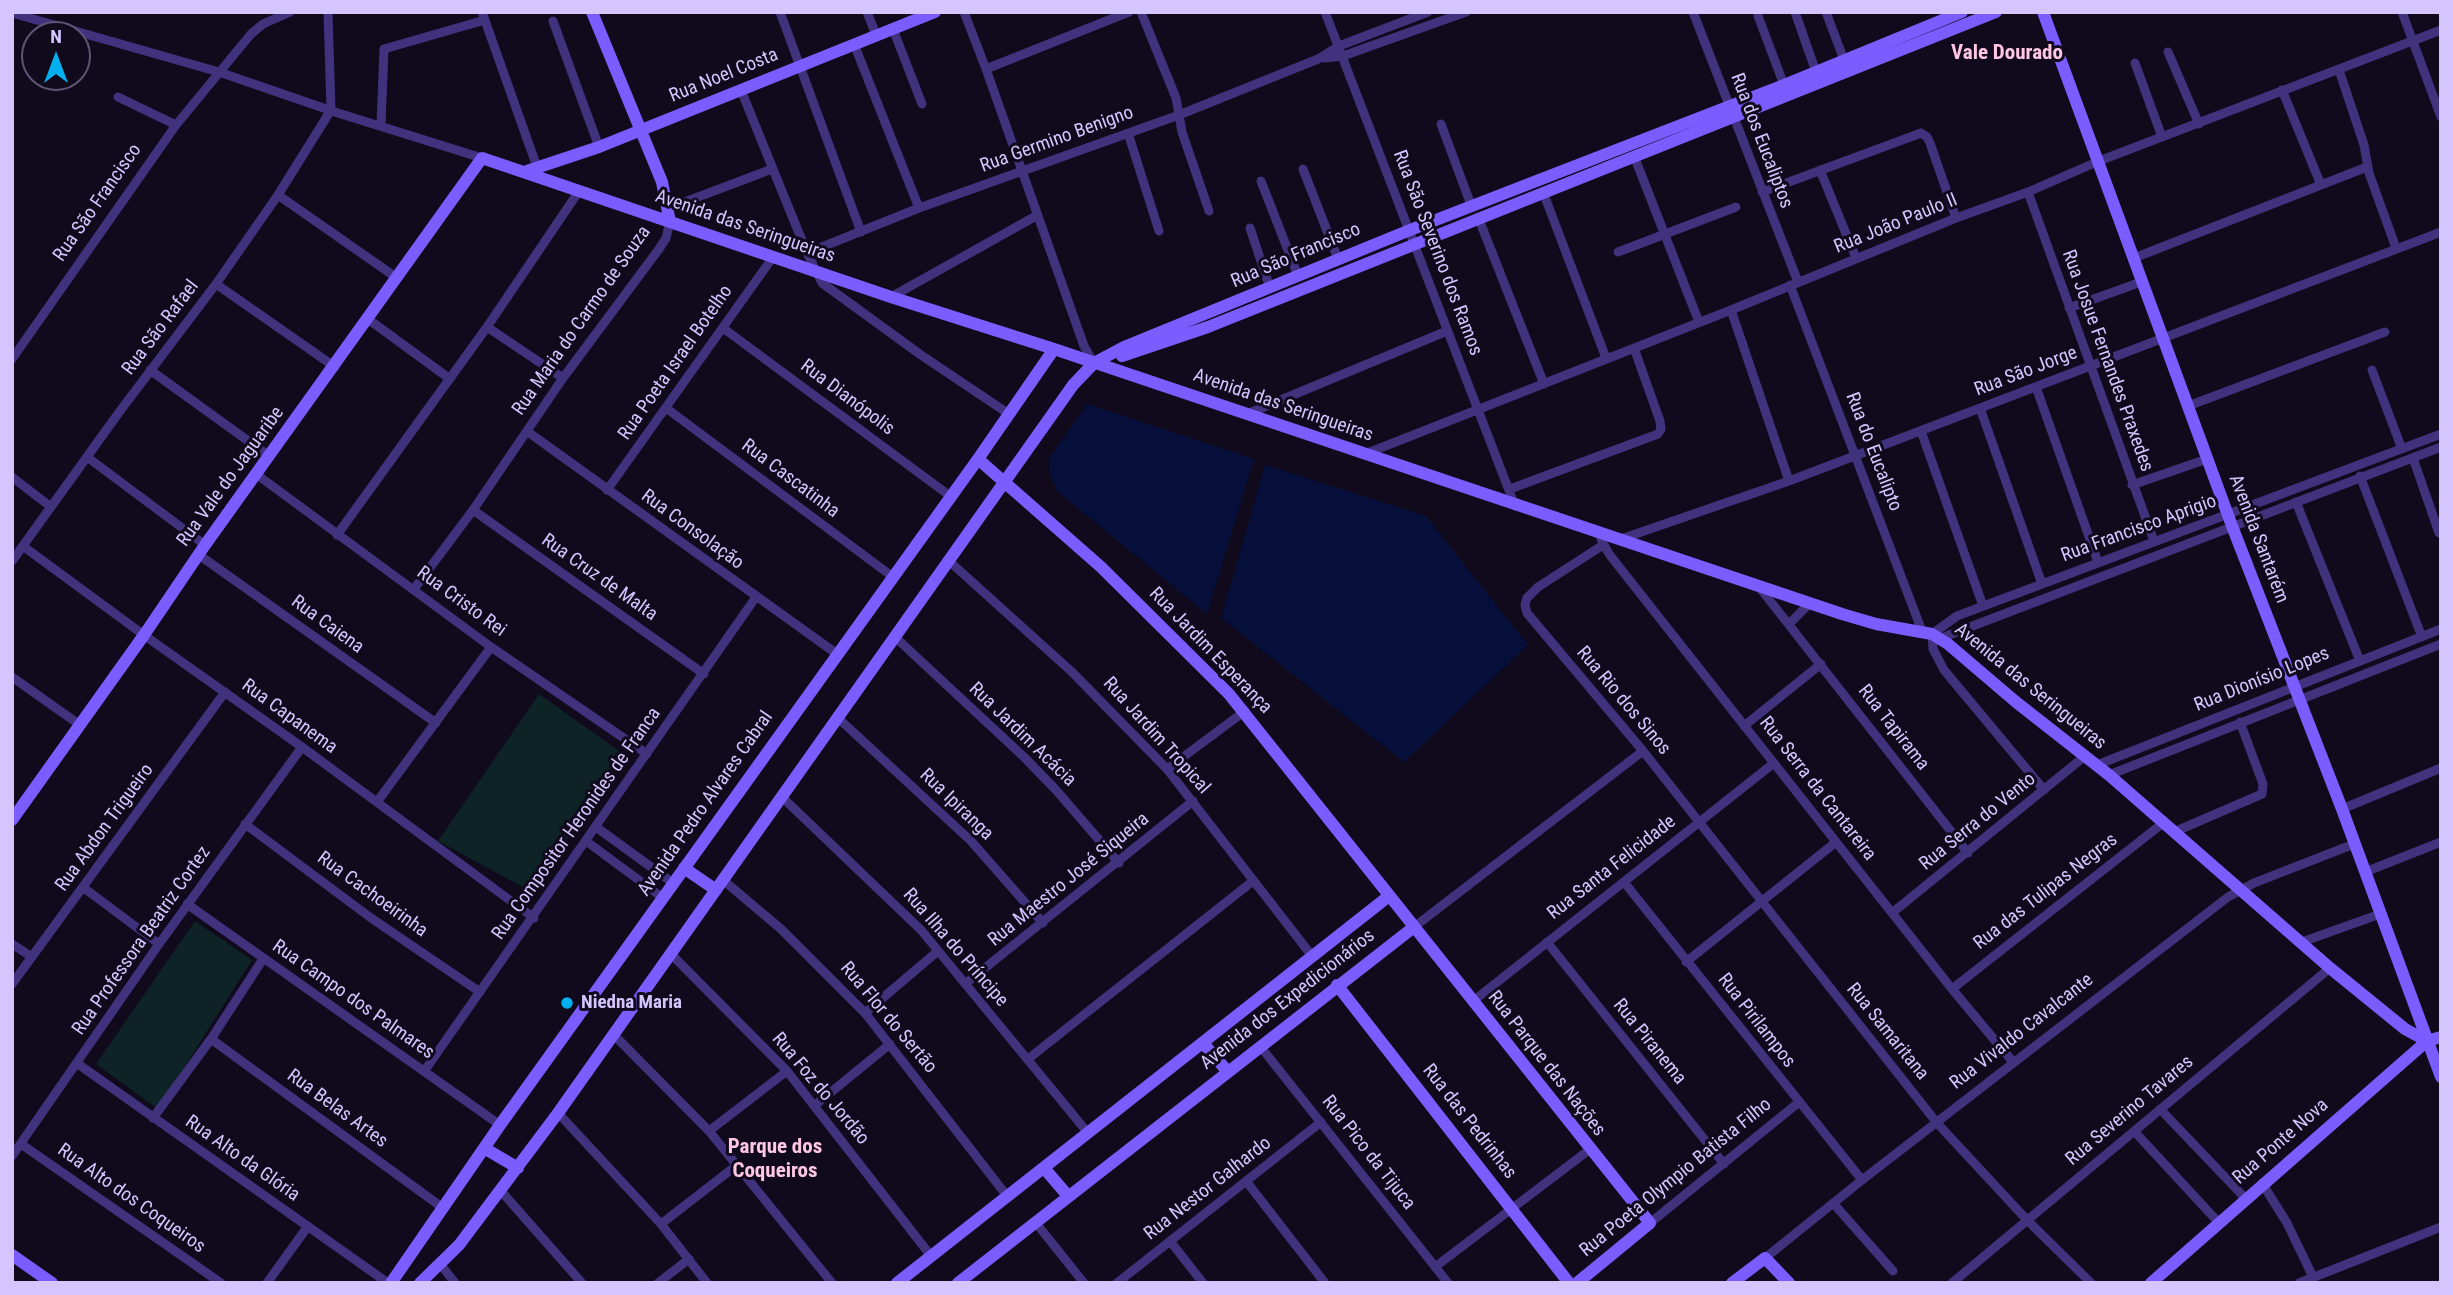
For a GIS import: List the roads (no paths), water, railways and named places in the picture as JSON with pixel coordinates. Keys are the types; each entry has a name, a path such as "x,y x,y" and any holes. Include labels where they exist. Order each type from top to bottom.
{"street":[{"name":"Avenida das Seringueiras","path":"12,12 219,72 482,158 532,169 579,191 1365,454 1601,539 1621,539 1876,624 1932,636 2109,775 2330,968 2405,1028 2427,1041"},
{"name":"Rua São Francisco","path":"12,359 176,125 256,29 290,12"},
{"path":"328,12 331,110"},
{"name":"Rua Maria do Carmo de Souza","path":"414,589 666,238 670,222 669,208 662,182 592,12"},
{"path":"780,12 861,232"},
{"path":"867,12 876,35"},
{"name":"Rua Noel Costa","path":"532,169 640,131 935,12"},
{"path":"420,1283 441,1265 518,1168 1073,385 1094,363 1084,346 964,12"},
{"path":"986,69 1129,12"},
{"path":"1141,12 1176,98 1182,132 1209,211"},
{"name":"Rua São Severino dos Ramos","path":"1325,12 1515,506"},
{"name":"Rua Germino Benigno","path":"807,253 919,208 1179,115 1318,59 1339,46 1428,12"},
{"name":"Rua Germino Benigno","path":"1318,59 1343,56 1466,12"},
{"name":"Rua dos Eucaliptos","path":"1693,12 1794,284"},
{"path":"1795,12 1816,72"},
{"path":"1826,12 1844,60"},
{"name":"Rua São Francisco","path":"1094,363 1127,355 1208,327 1634,156 1784,85 1962,12"},
{"name":"Rua São Francisco","path":"1094,363 1124,347 1471,205 1996,12"},
{"name":"Avenida Santarém","path":"2043,12 2141,282 2441,1077"},
{"path":"2402,12 2439,105 2441,117"},
{"path":"381,125 384,49 484,16 532,169"},
{"path":"1758,16 1784,85"},
{"path":"552,21 598,147"},
{"path":"892,29 922,104"},
{"name":"Rua João Paulo II","path":"1365,454 1956,218 2028,192 2099,161 2441,30"},
{"path":"854,44 919,208"},
{"path":"2168,52 2199,124"},
{"path":"2135,63 2162,137"},
{"path":"2339,70 2364,145 2367,167 2396,248"},
{"path":"741,90 807,253 822,282 845,302 1009,414"},
{"path":"2282,90 2321,185"},
{"path":"118,97 176,125"},
{"name":"Rua São Rafael","path":"12,561 150,370 216,284 278,195 331,110"},
{"path":"1441,124 1471,205"},
{"path":"1128,133 1159,231"},
{"path":"1762,192 1921,133 1927,137 1956,218"},
{"path":"1634,156 1699,322"},
{"name":"Rua Vale do Jaguaribe","path":"13,816 482,158"},
{"path":"2134,258 2367,167"},
{"path":"669,208 772,169"},
{"path":"1303,169 1338,259"},
{"path":"1820,170 1856,258"},
{"path":"1261,181 1298,276"},
{"path":"337,535 487,327 579,191"},
{"path":"1543,192 1606,358"},
{"name":"Rua Josue Fernandes Praxedes","path":"2028,192 2154,541"},
{"path":"278,195 397,278"},
{"path":"1619,252 1736,207"},
{"path":"891,297 1036,216"},
{"path":"1478,217 1544,384"},
{"path":"1250,228 1270,288"},
{"name":"Rua São Jorge","path":"1621,539 1856,456 2441,232"},
{"name":"Rua Poeta Israel Botelho","path":"607,490 773,257"},
{"path":"2069,308 2141,282"},
{"path":"216,284 335,367"},
{"name":"Rua do Eucalipto","path":"1794,284 1856,456 1932,636 1933,649 1944,670 2044,790"},
{"path":"1731,310 1789,481"},
{"path":"368,319 450,379"},
{"path":"487,327 563,378"},
{"name":"Rua Dianópolis","path":"723,328 950,496"},
{"path":"1247,414 1447,331"},
{"path":"2189,405 2385,332"},
{"path":"1510,489 1658,434 1661,429 1634,348"},
{"name":"Avenida Pedro Alvares Cabral","path":"389,1283 1054,349"},
{"path":"150,370 269,456"},
{"path":"2372,370 2402,449"},
{"path":"2036,387 2098,562"},
{"name":"Rua Cascatinha","path":"666,408 892,578"},
{"path":"1980,408 2042,584"},
{"path":"1922,431 1983,606"},
{"name":"Rua Consolação","path":"528,432 837,654"},
{"name":"Rua Francisco Aprigio","path":"1932,636 2230,520 2441,434"},
{"name":"Rua Francisco Aprigio","path":"1932,636 1957,616 2154,541 2296,502 2441,447"},
{"name":"Rua Caiena","path":"87,457 202,550 436,723"},
{"path":"2132,485 2207,458"},
{"path":"2413,458 2439,533"},
{"name":"Rua Jardim Esperança","path":"978,459 1167,630 1245,711 1414,928"},
{"name":"Rua Cristo Rei","path":"256,474 491,647 647,754"},
{"path":"2360,476 2422,636"},
{"path":"12,477 51,507"},
{"path":"2296,502 2360,661"},
{"name":"Rua Cruz de Malta","path":"473,510 704,674"},
{"name":"Rua Rio dos Sinos","path":"1601,539 1538,587 1525,602 1527,613 1699,822"},
{"name":"Rua Serra da Cantareira","path":"1601,539 1892,914 2013,1062"},
{"name":"Rua Capanema","path":"23,546 534,918"},
{"name":"Rua Jardim Tropical","path":"949,561 1072,672 1167,769 1312,957"},
{"name":"Rua Tapirama","path":"1758,584 1968,853"},
{"name":"Rua Compositor Heronides de Franca","path":"425,1070 534,918 756,597"},
{"path":"1789,624 1810,603"},
{"name":"Rua Dionísio Lopes","path":"2097,765 2441,629"},
{"name":"Rua Jardim Acácia","path":"895,637 1024,757 1119,863"},
{"name":"Rua Dionísio Lopes","path":"2109,775 2441,644"},
{"path":"377,802 491,647"},
{"path":"1744,726 1821,664"},
{"path":"12,677 80,725"},
{"name":"Rua Abdon Trigueiro","path":"12,985 16,971 32,957 84,888 225,692"},
{"path":"1167,769 1245,711"},
{"name":"Rua Ipiranga","path":"838,718 971,841 1043,923"},
{"path":"2208,721 2213,733"},
{"path":"2174,832 2262,794 2263,784 2240,722"},
{"name":"Rua Professora Beatriz Cortez","path":"12,1156 187,904 302,747"},
{"name":"Avenida dos Expedicionários","path":"958,1283 1337,985 1643,751"},
{"name":"Rua Serra do Vento","path":"1892,914 2085,756"},
{"name":"Rua Santa Felicidade","path":"1472,1002 1774,763"},
{"path":"2342,809 2441,768"},
{"name":"Rua Ilha do Príncipe","path":"783,797 886,894 938,951 1088,1133"},
{"name":"Rua Maestro José Siqueira","path":"965,984 1193,801"},
{"name":"Rua Samaritana","path":"1699,822 1937,1123 2027,1220 2091,1283"},
{"name":"Rua das Tulipas Negras","path":"1952,989 2162,823"},
{"name":"Rua Cachoeirinha","path":"245,824 371,918 480,992"},
{"path":"597,827 673,883"},
{"path":"586,841 663,898"},
{"path":"1686,961 1836,842"},
{"path":"2365,872 2441,842"},
{"name":"Rua Vivaldo Cavalcante","path":"1732,1283 2013,1062 2240,889 2354,844"},
{"path":"684,868 720,885"},
{"path":"1028,1059 1253,881"},
{"name":"Rua Pirilampos","path":"1624,882 1862,1180"},
{"name":"Rua Flor do Sertão","path":"720,885 781,929 865,1013 1007,1196"},
{"path":"84,888 159,944"},
{"name":"Avenida dos Expedicionários","path":"897,1283 1389,896"},
{"name":"Rua Campo dos Palmares","path":"187,904 500,1125"},
{"path":"2302,943 2380,914"},
{"name":"Rua Parque das Nações","path":"1414,928 1650,1223"},
{"name":"Rua Piranema","path":"1547,942 1724,1164"},
{"path":"12,944 32,957"},
{"path":"865,1013 938,951"},
{"name":"Rua Foz do Jordão","path":"671,954 787,1071 931,1256"},
{"path":"153,1118 211,1040 263,959"},
{"name":"Rua Severino Tavares","path":"1952,1283 2330,968"},
{"name":"Rua das Pedrinhas","path":"1337,985 1569,1283"},
{"path":"614,1035 709,1131 832,1283"},
{"name":"Rua Ponte Nova","path":"2151,1283 2427,1041 2441,1037"},
{"name":"Rua Belas Artes","path":"211,1040 443,1208"},
{"path":"1203,1043 1228,1072"},
{"path":"814,1107 890,1044"},
{"name":"Rua Pico da Tijuca","path":"1260,1046 1448,1283"},
{"name":"Rua Alto da Glória","path":"78,1064 389,1283"},
{"path":"709,1131 787,1071"},
{"name":"Rua Poeta Olympio Batista Filho","path":"1577,1283 1798,1103"},
{"path":"2160,1109 2245,1198"},
{"path":"558,1113 661,1224 707,1283"},
{"name":"Rua Nestor Galhardo","path":"1117,1283 1321,1122"},
{"path":"2134,1131 2219,1223"},
{"name":"Rua Alto dos Coqueiros","path":"21,1144 221,1283"},
{"path":"484,1148 518,1168"},
{"path":"1435,1267 1589,1150"},
{"path":"661,1224 737,1165"},
{"path":"1044,1168 1068,1196"},
{"path":"1246,1181 1325,1283"},
{"path":"2262,1183 2287,1223 2313,1277"},
{"path":"501,1191 582,1283"},
{"path":"1833,1203 1893,1271"},
{"path":"1036,1223 1084,1283"},
{"path":"267,1283 308,1226"},
{"path":"2299,1283 2313,1277 2324,1278 2441,1227"},
{"path":"1170,1241 1203,1283"},
{"path":"12,1255 52,1283"},
{"path":"1765,1258 1789,1283"},
{"path":"658,1283 689,1259"},
{"path":"441,1265 455,1283"}],"place":[{"name":"Niedna Maria","path":"567,1003"}],"district":[{"name":"Vale Dourado","path":"2007,54"},
{"name":"Parque dos Coqueiros","path":"775,1160"}]}
